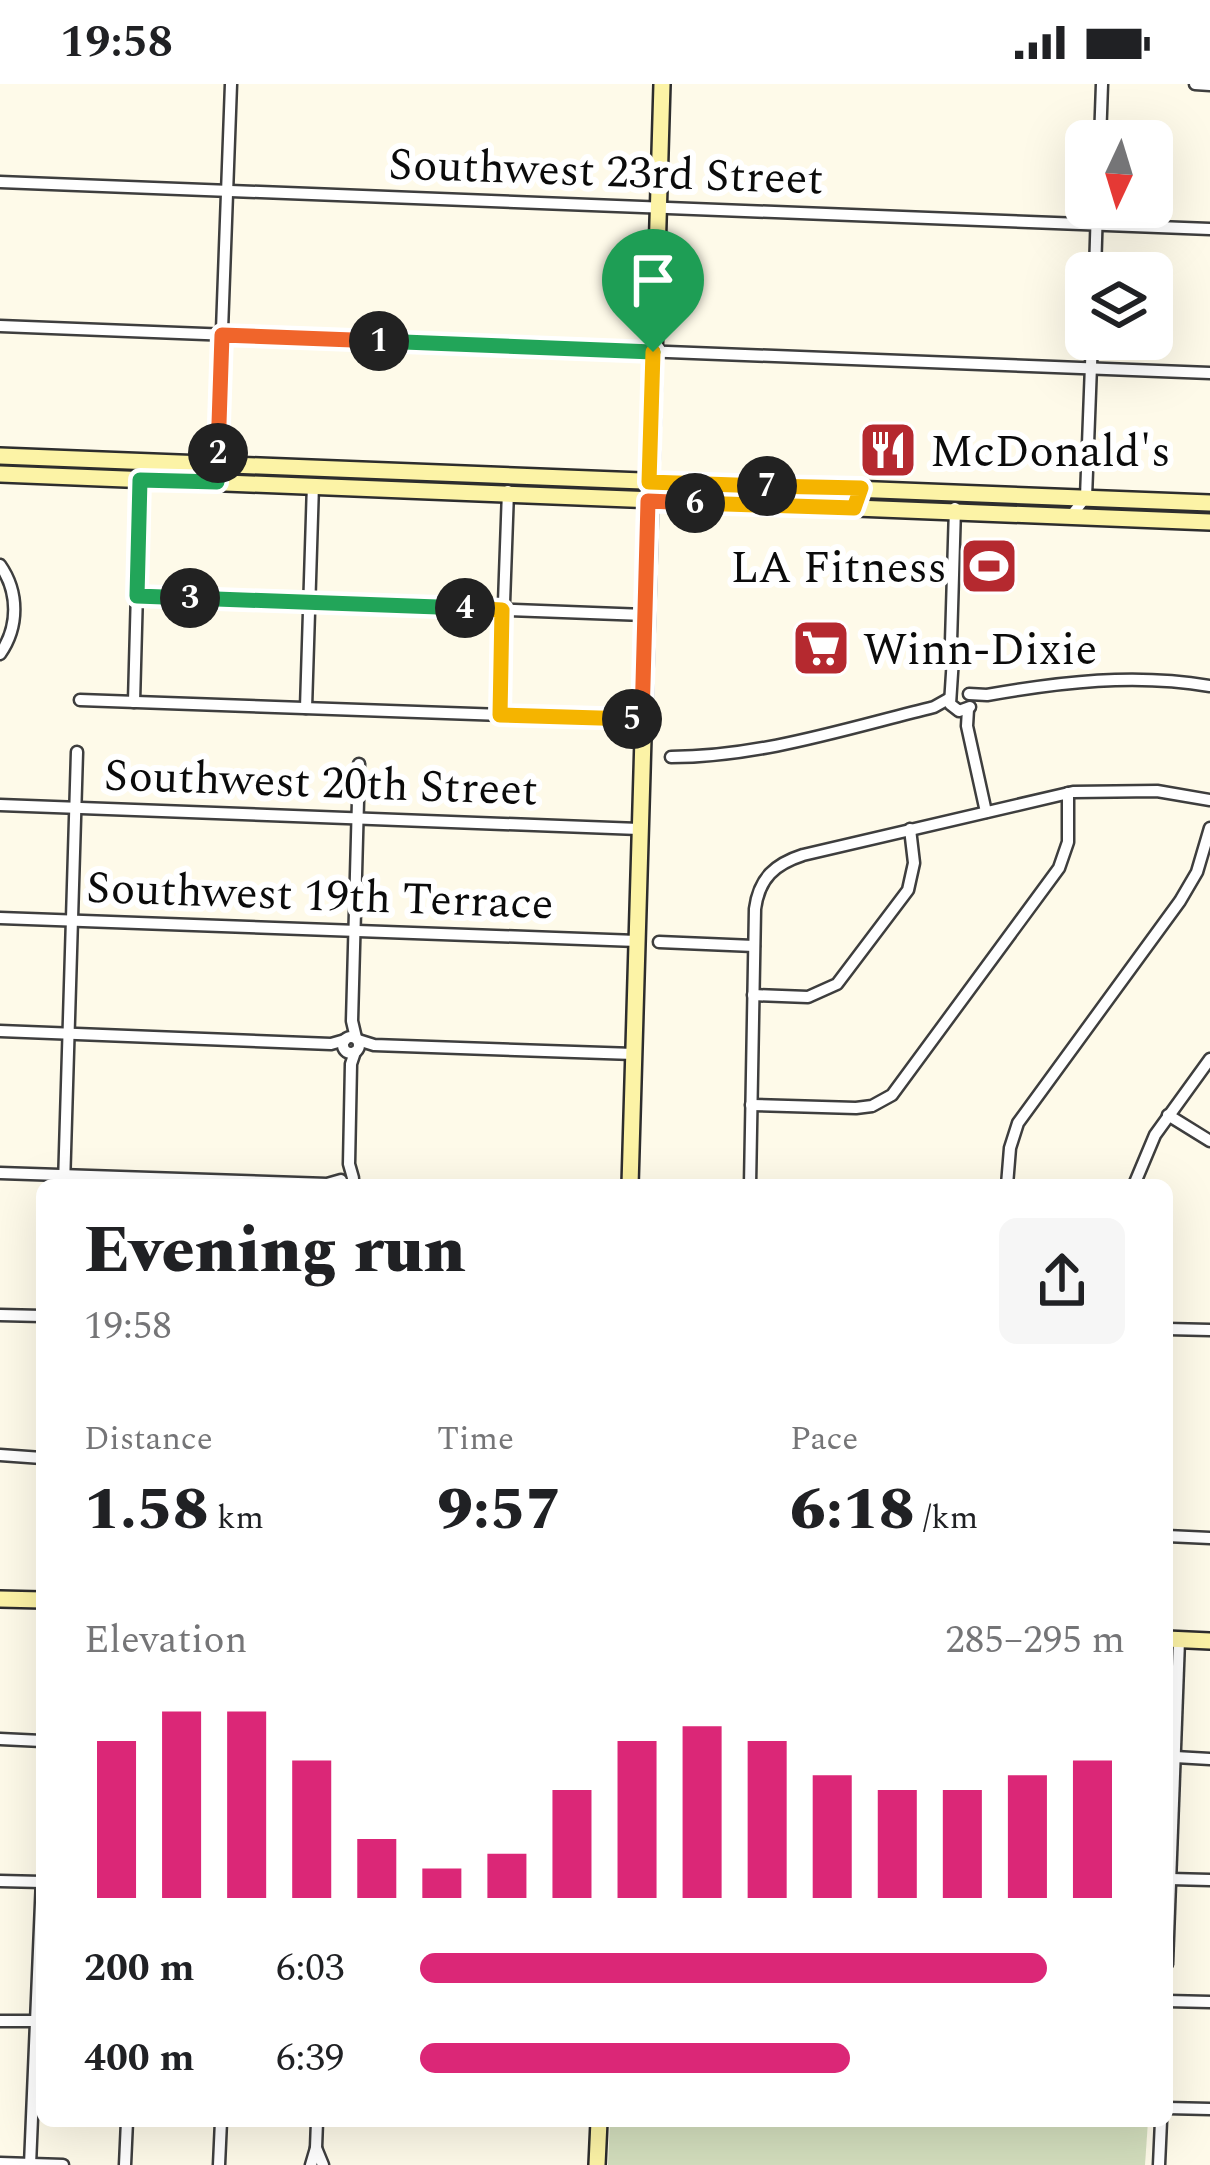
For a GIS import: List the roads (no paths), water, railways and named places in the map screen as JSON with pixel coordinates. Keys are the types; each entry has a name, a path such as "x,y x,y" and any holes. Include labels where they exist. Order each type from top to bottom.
{"main road":[{"path":"630,1179 662,84"},
{"path":"0,456 140,461 313,487 1210,522"},
{"path":"140,461 140,480"},
{"path":"0,474 140,480 314,469 1210,503"},
{"path":"854,508 861,488"},
{"path":"0,1598 36,1600"},
{"path":"1173,1640 1210,1641"},
{"path":"597,2165 599,2127"}],"street":[{"path":"217,474 231,84"},
{"path":"1101,120 1102,84"},
{"path":"1195,84 1210,85"},
{"name":"Southwest 23rd Street","path":"0,182 1065,224"},
{"name":"Southwest 23rd Street","path":"1173,228 1210,229"},
{"path":"0,326 1210,373"},
{"path":"1070,517 1086,497 1091,360"},
{"path":"306,708 314,469"},
{"path":"500,715 509,476"},
{"path":"134,702 140,480"},
{"path":"950,491 956,512 951,642"},
{"path":"0,565 15,609 10,638 0,654"},
{"path":"137,596 645,615"},
{"path":"953,658 986,812"},
{"path":"671,757 752,750 987,695 1094,680 1210,686"},
{"path":"80,700 642,720"},
{"path":"64,1179 77,752"},
{"path":"346,1179 359,764"},
{"path":"749,1179 757,898 770,872 803,855 1068,793 1156,791 1210,800"},
{"path":"751,1105 856,1108 879,1103 903,1083 1059,868 1068,842 1068,793"},
{"name":"Southwest 20th Street","path":"0,805 639,829"},
{"path":"1007,1179 1018,1123 1180,901 1197,872 1210,828"},
{"path":"753,994 808,997 829,991 842,980 908,890 914,863 910,829"},
{"name":"Southwest 19th Terrace","path":"0,918 637,941"},
{"path":"659,942 754,946"},
{"path":"0,1031 634,1054"},
{"path":"1136,1179 1168,1115 1210,1059"},
{"path":"1168,1115 1210,1141"},
{"path":"0,1173 55,1179"},
{"path":"0,1315 36,1316"},
{"path":"1173,1329 1210,1330"},
{"path":"0,1455 36,1456"},
{"path":"1173,1536 1210,1538"},
{"path":"1173,1640 1173,1806"},
{"path":"0,1739 36,1741"},
{"path":"1175,1757 1210,1759"},
{"path":"1173,1879 1210,1880"},
{"path":"0,1880 36,1880"},
{"path":"1173,2001 1210,2002"},
{"path":"0,2021 36,2021"},
{"path":"30,2164 36,2069"},
{"path":"1173,2108 1210,2109"},
{"path":"125,2165 128,2127"},
{"path":"219,2165 221,2127"},
{"path":"316,2148 322,2165 311,2165 317,2127"},
{"path":"1159,2165 1161,2127"},
{"path":"0,2163 63,2165"}],"place":[{"name":"McDonald's","path":"888,450"},
{"name":"LA Fitness","path":"989,566"},
{"name":"Winn-Dixie","path":"821,648"}]}
